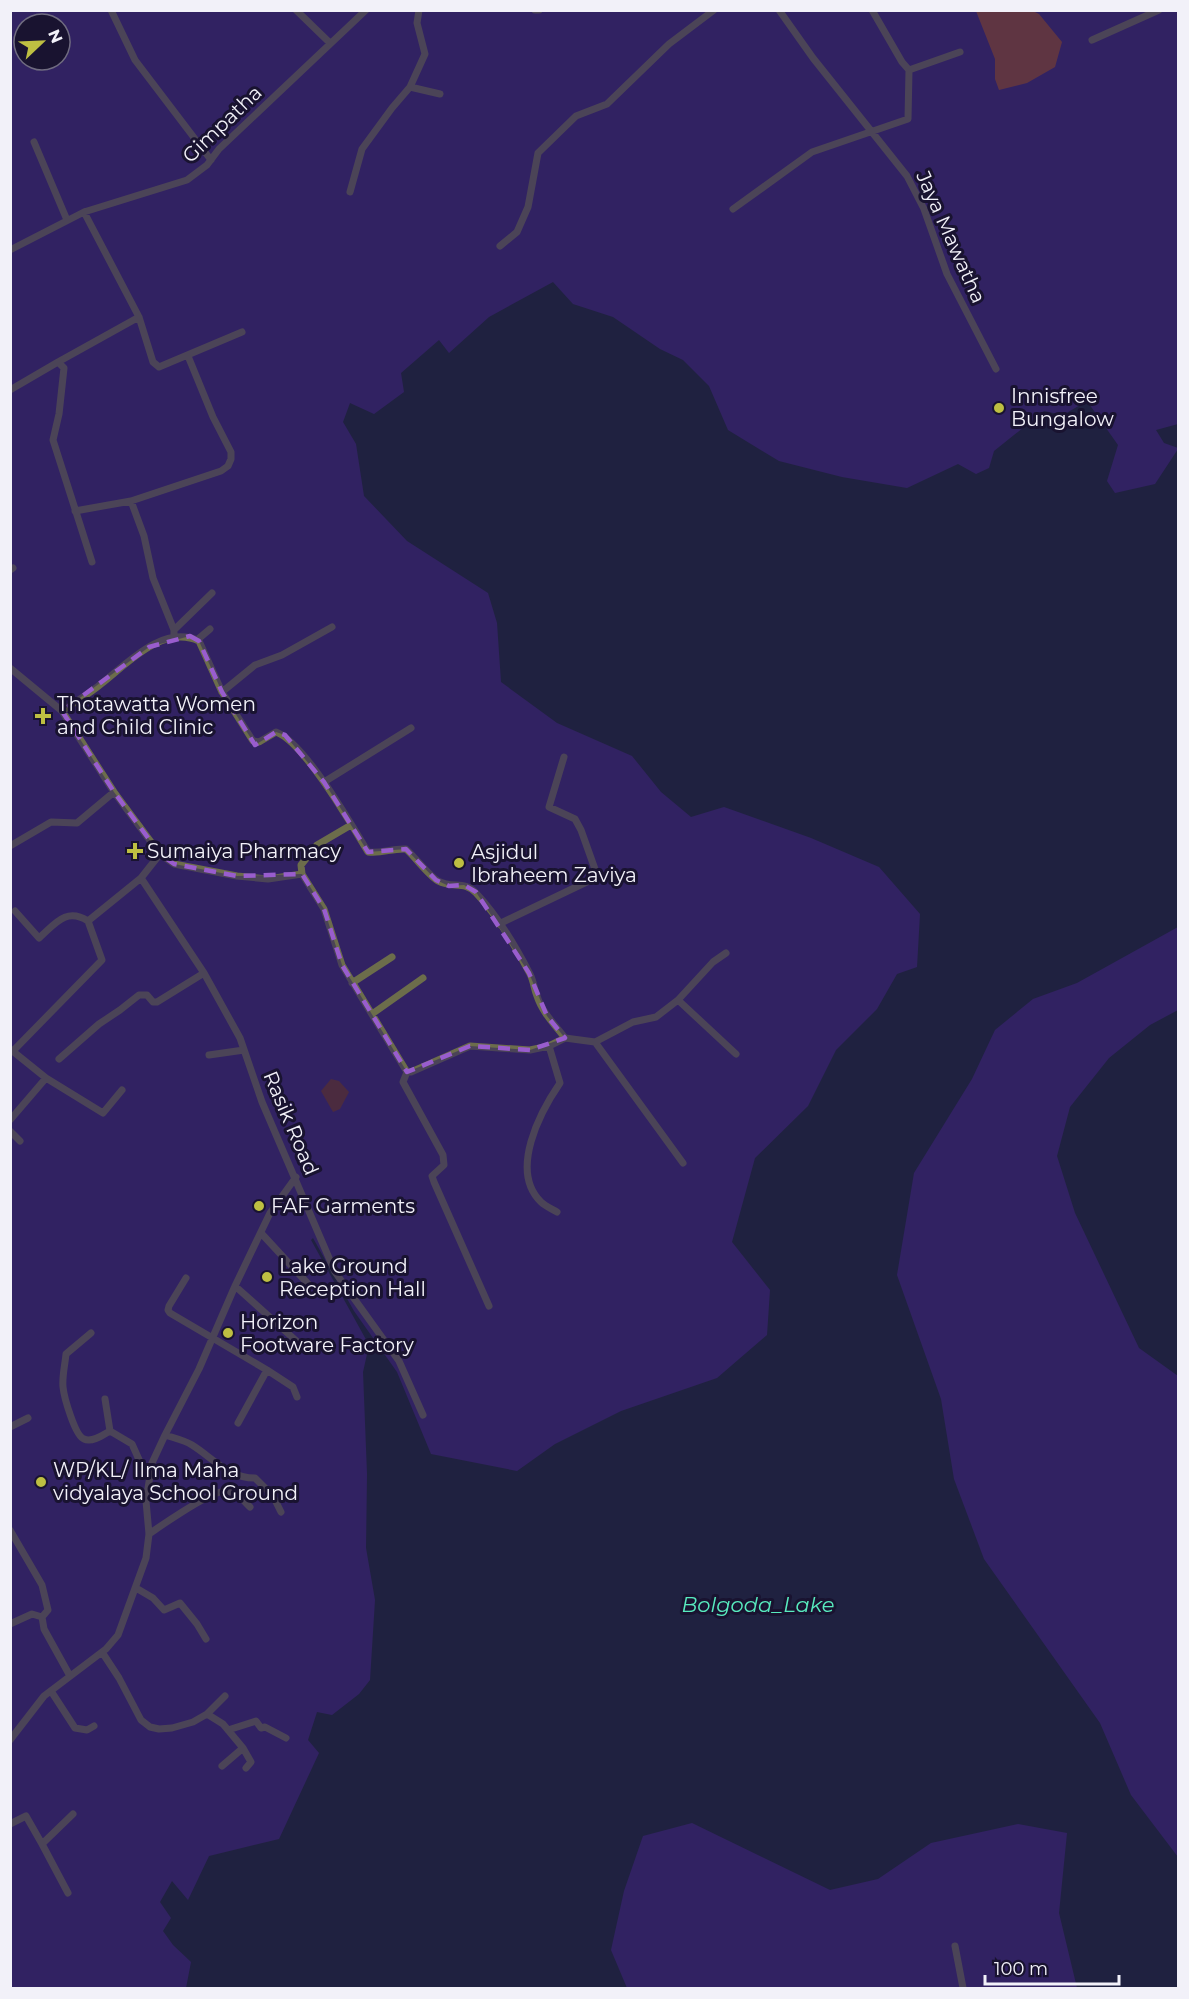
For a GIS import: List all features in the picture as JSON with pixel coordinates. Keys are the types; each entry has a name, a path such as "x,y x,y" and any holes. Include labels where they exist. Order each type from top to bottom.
{"street":[{"path":"111,10 135,60 211,160"},
{"path":"296,10 330,43"},
{"name":"Gimpatha","path":"10,250 84,212 187,180 211,160 219,149 366,10"},
{"path":"350,192 362,149 410,87 425,54 417,24 419,10"},
{"path":"500,246 517,232 528,207 538,153 576,116 607,104 669,44 714,10"},
{"name":"Jaya Mawatha","path":"779,10 813,58 907,176 924,208 947,274 996,369"},
{"path":"733,209 812,152 908,118 909,70 872,10"},
{"path":"1092,40 1159,10"},
{"path":"909,70 960,52"},
{"path":"410,87 440,94"},
{"path":"34,142 67,220"},
{"path":"84,212 139,317 153,363 159,367 242,332"},
{"path":"10,390 139,317"},
{"path":"75,511 131,501 220,471 228,466 231,452 213,417 188,356"},
{"path":"58,362 64,368 59,414 53,440 92,562"},
{"path":"131,501 144,536 153,578 174,633"},
{"path":"62,711 149,647 174,633 212,593"},
{"path":"222,692 255,665 282,655 332,627"},
{"path":"197,640 210,628"},
{"path":"174,633 190,636 200,641 222,692 253,741 259,742 276,732 285,735 324,782 368,852 380,854 394,848 406,849 436,880 449,886 464,885 476,892 529,973 536,986 536,995 547,1016 565,1038"},
{"path":"10,668 62,711 114,792 160,854 174,864 237,876 268,879 302,874"},
{"path":"324,782 411,728"},
{"path":"499,924 596,878 596,872 575,819 549,807 564,757"},
{"path":"10,846 51,822 77,822 114,792"},
{"path":"351,825 317,845 301,865 302,874 324,909 342,964 406,1072 403,1082 443,1155 444,1165 432,1176 489,1306"},
{"path":"88,921 141,878 160,854"},
{"name":"Rasik Road","path":"141,878 204,973 240,1038 262,1102 335,1272 399,1361 423,1415"},
{"path":"15,911 39,938 64,916 78,915 88,921 102,960 12,1050 46,1078 103,1113 122,1090"},
{"path":"406,1072 411,1072 470,1046 530,1050 549,1046 565,1038 595,1042 633,1022 656,1017 678,1000 714,962 726,953"},
{"path":"352,983 392,957"},
{"path":"59,1059 99,1024 139,995 144,994 153,1002 157,1002 204,973"},
{"path":"372,1014 423,978"},
{"path":"678,1000 736,1054"},
{"path":"595,1042 683,1163"},
{"path":"549,1046 560,1083 548,1101 529,1146 528,1163 529,1183 541,1202 557,1212"},
{"path":"209,1055 244,1050"},
{"path":"10,1120 46,1078"},
{"path":"10,1131 20,1141"},
{"path":"10,1740 44,1696 102,1652 118,1635 146,1558 149,1534 146,1502 152,1463 199,1369 235,1286 270,1214 296,1177"},
{"path":"261,1233 310,1286"},
{"path":"186,1278 168,1311 267,1370 293,1388 297,1396"},
{"path":"235,1286 302,1346"},
{"path":"91,1333 66,1354 63,1388 79,1435 84,1439 92,1440 110,1431"},
{"path":"238,1423 267,1370"},
{"path":"105,1399 110,1431"},
{"path":"10,1427 28,1418"},
{"path":"110,1431 132,1443 145,1473 150,1476"},
{"path":"165,1435 190,1444 232,1474 255,1478 273,1496 281,1512"},
{"path":"149,1534 184,1510 221,1491 229,1491 250,1507"},
{"path":"11,1531 42,1585 48,1610 42,1617"},
{"path":"136,1588 153,1598 164,1610 180,1603 206,1639"},
{"path":"10,1624 32,1614 42,1617"},
{"path":"42,1617 44,1629 70,1676"},
{"path":"102,1652 119,1678 141,1720 150,1727 172,1728 193,1722 207,1714 225,1696"},
{"path":"51,1691 75,1728 87,1730 94,1726"},
{"path":"207,1714 223,1724 243,1748 251,1762 246,1768"},
{"path":"228,1730 256,1721 261,1728 265,1727 286,1738"},
{"path":"222,1766 243,1748"},
{"path":"42,1844 53,1836 73,1814"},
{"path":"10,1824 26,1816 68,1893"},
{"path":"955,1946 963,1989"}],"highlighted area":[{"path":"190,636 199,641 222,692 255,745 276,732 285,735 324,782 368,852 406,849 436,880 449,886 464,885 476,892 529,973 547,1016 565,1038 530,1050 470,1046 407,1072 342,965 324,909 302,874 237,876 174,864 160,854 114,792 62,711 149,647"}],"shaded area":[{"path":"976,11 1033,11 1039,14 1062,42 1055,67 1027,83 999,90 995,79 995,59"},
{"path":"331,1079 339,1081 349,1092 340,1109 333,1112 321,1091"}],"water":[{"name":"Bolgoda_Lake","path":"553,282 573,304 613,317 660,349 683,360 709,386 728,430 779,461 842,477 907,488 958,464 976,474 989,468 994,451 1044,411 1063,415 1087,401 1118,445 1107,481 1115,493 1155,484 1178,449 1178,927 1077,983 1033,999 995,1030 972,1079 914,1173 897,1275 941,1399 954,1479 984,1559 1100,1723 1131,1795 1178,1857 1178,1988 1077,1988 1059,1913 1067,1833 1018,1824 931,1843 878,1879 830,1890 692,1823 643,1836 624,1891 611,1950 627,1988 186,1988 191,1962 173,1945 163,1931 171,1918 160,1902 172,1881 188,1900 209,1856 279,1839 319,1753 308,1740 317,1712 332,1715 359,1694 370,1680 375,1600 366,1548 367,1474 363,1372 369,1345 311,1240 313,1238 354,1311 397,1372 431,1454 517,1471 555,1444 621,1411 717,1378 767,1335 770,1290 732,1242 755,1158 808,1106 836,1050 877,1009 897,974 917,967 920,914 879,867 811,838 724,807 691,817 661,792 632,756 557,723 501,682 497,623 488,593 407,541 364,496 356,444 343,422 350,403 374,414 404,392 401,373 439,340 449,353 489,317"},
{"path":"1178,424 1178,448 1164,443 1156,430"},
{"path":"1178,1010 1178,1376 1139,1348 1075,1213 1057,1156 1070,1107 1109,1058 1150,1025"}],"place":[{"name":"Innisfree Bungalow","path":"999,408"},
{"name":"Thotawatta Women and Child Clinic","path":"43,716"},
{"name":"Sumaiya Pharmacy","path":"135,851"},
{"name":"Asjidul Ibraheem Zaviya","path":"459,863"},
{"name":"FAF Garments","path":"259,1206"},
{"name":"Lake Ground Reception Hall","path":"267,1277"},
{"name":"Horizon Footware Factory","path":"228,1333"},
{"name":"WP/KL/ Ilma Maha vidyalaya School Ground","path":"41,1482"}]}
